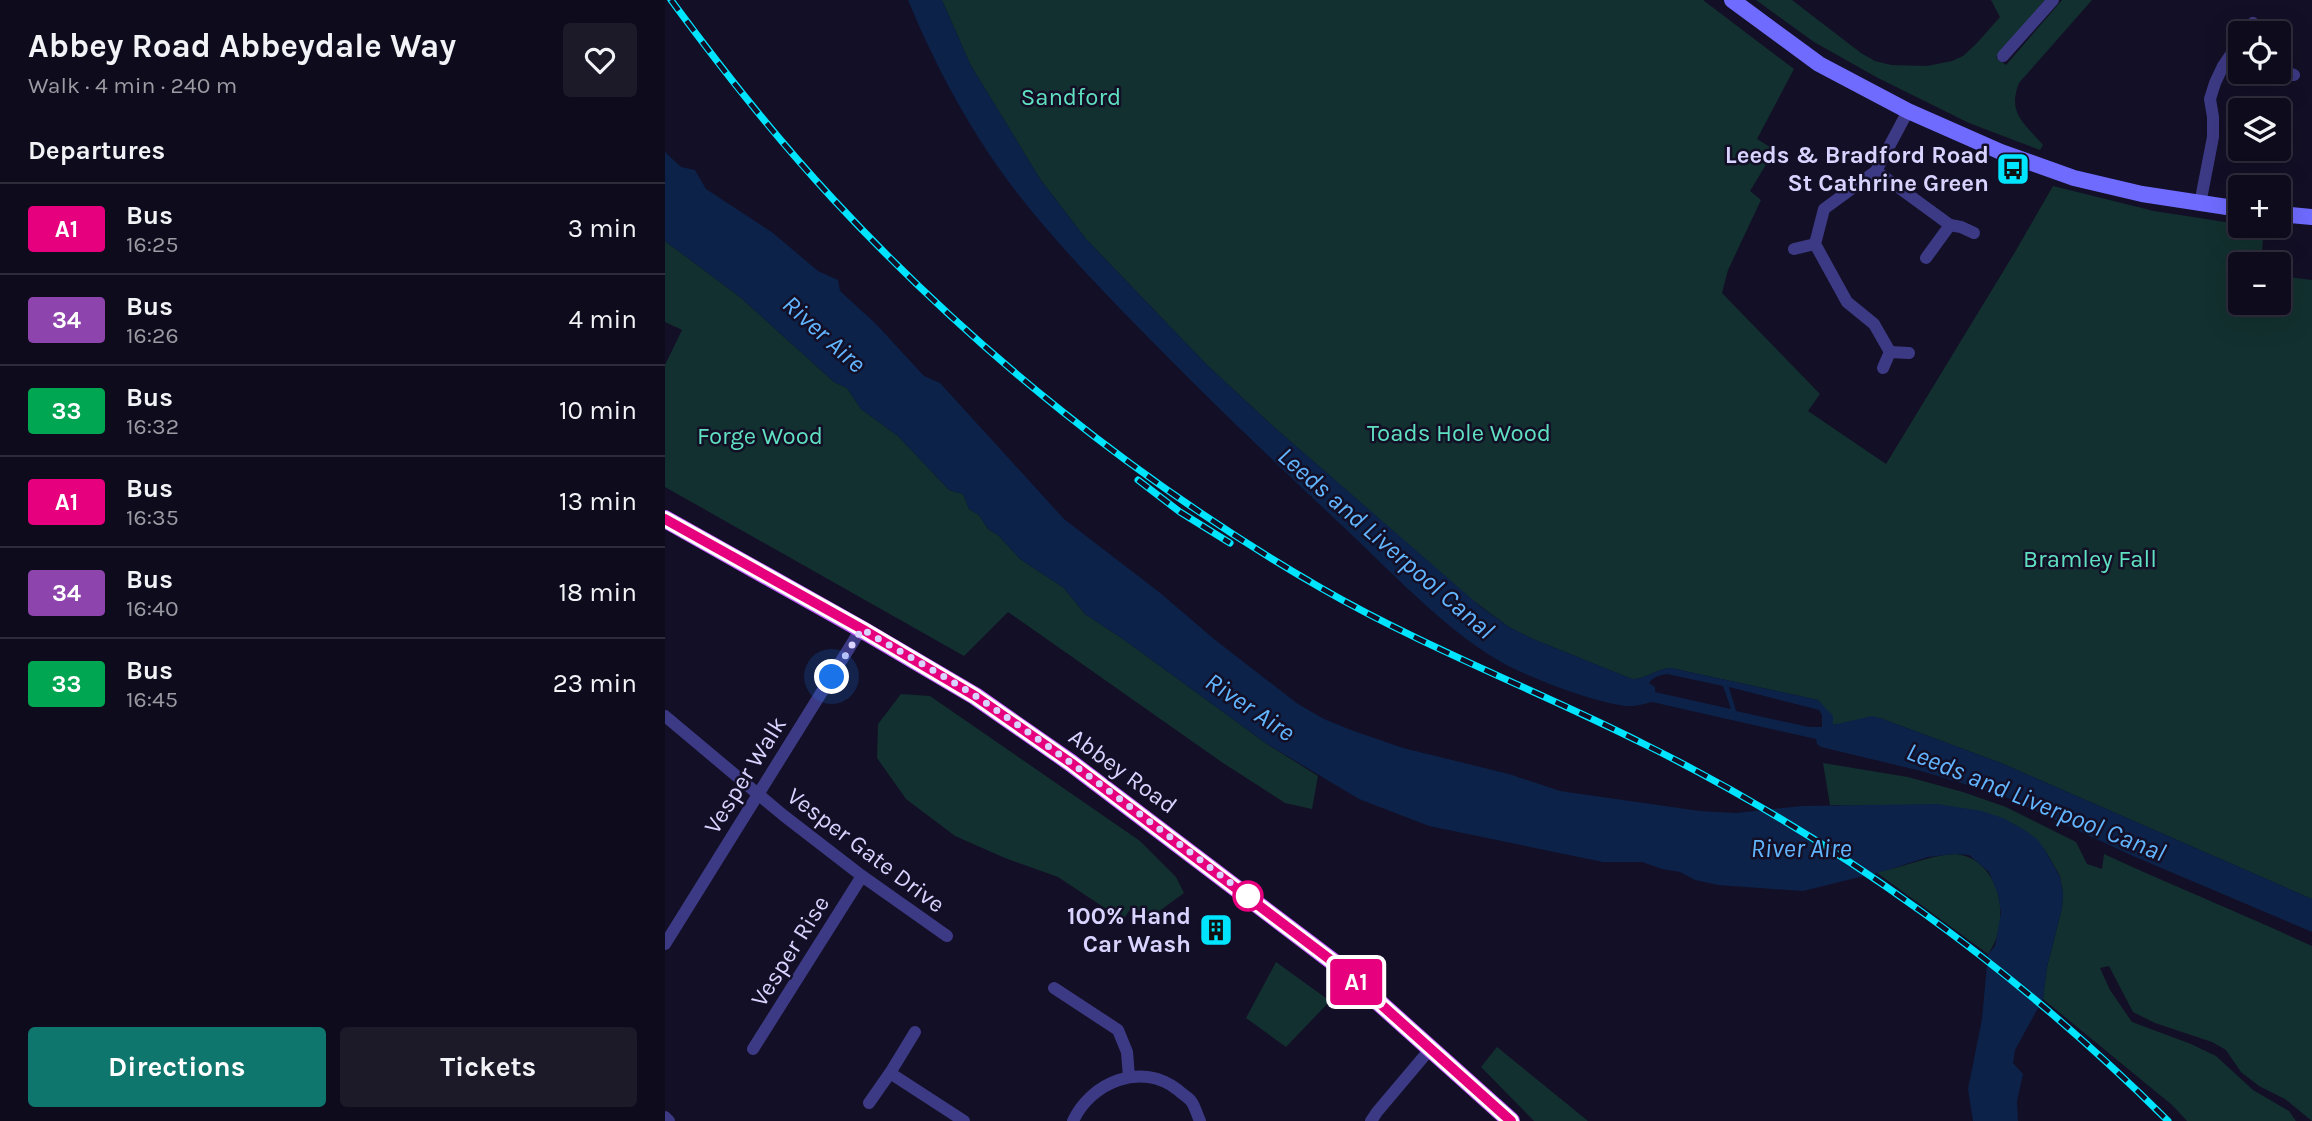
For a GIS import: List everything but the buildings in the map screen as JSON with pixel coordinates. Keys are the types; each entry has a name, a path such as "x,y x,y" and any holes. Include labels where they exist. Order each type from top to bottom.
{"main road":[{"path":"1732,0 1819,64 1908,111 2038,167 2142,194 2228,208"},
{"path":"2291,215 2312,217"},
{"name":"Abbey Road","path":"665,519 862,629 975,696 1071,763 1327,957 1511,1121"}],"street":[{"path":"2003,56 2053,0"},
{"path":"2200,204 2213,137 2210,99 2214,83 2228,59"},
{"path":"1890,352 1874,324 1847,302 1815,244 1824,209 1875,171 1908,111"},
{"path":"1875,171 1950,225 1974,233"},
{"path":"1926,258 1950,225"},
{"path":"1794,250 1815,244"},
{"path":"1890,352 1909,353"},
{"path":"1883,368 1890,352"},
{"name":"Vesper Walk","path":"665,944 862,629"},
{"name":"Vesper Gate Drive","path":"665,716 757,795 862,876 947,936"},
{"name":"Vesper Rise","path":"753,1049 862,876"},
{"path":"1054,988 1118,1030 1127,1052 1129,1077"},
{"path":"869,1103 915,1032"},
{"path":"1371,1121 1431,1048"},
{"path":"890,1073 964,1121"},
{"path":"1073,1121 1088,1098 1103,1086 1129,1077 1150,1077 1172,1086 1191,1101 1200,1121"},
{"path":"665,1117 669,1121"}],"green space":[{"path":"942,0 1703,0 1794,69 1757,139 1775,150 1750,191 1761,200 1728,270 1722,293 1820,394 1808,411 1886,464 2053,186 2154,211 2228,222 2228,238 2263,238 2262,252 2228,252 2228,315 2291,315 2291,277 2312,280 2312,899 2001,763 1880,718 1832,725 1818,700 1671,668 1632,679 1509,627 1471,599 1274,427 1207,365 1086,239 1040,179 970,64"},
{"path":"1756,0 1792,0 1875,61 1891,65 1927,66 1963,56 1977,43 2000,17 1991,0 2045,0 1996,57 2006,65 2062,0 2092,0 2019,83 2016,110 2024,124 2043,145 2040,150 1969,123 1878,78 1814,42"},
{"name":"Forge Wood","path":"665,241 740,297 834,382 847,388 861,409 898,436 949,490 963,494 969,509 979,515 988,529 999,536 1020,559 1064,588 1085,614 1267,744 1318,776 1312,809 1285,803 1223,763 1008,612 964,656 665,487 665,365 682,330 665,322"},
{"path":"901,694 930,696 1140,841 1176,877 1184,893 1154,915 1131,908 1123,920 1058,877 955,836 906,799 877,758 878,724"},
{"path":"1823,763 1908,777 2006,807 2076,842 2087,864 2102,869 2104,854 2312,946 2312,1121 2285,1099 2259,1086 2241,1072 2226,1050 2212,1042 2155,1023 2133,1012 2109,966 2100,968 2110,990 2132,1022 2216,1056 2253,1090 2289,1111 2296,1121 2187,1121 2172,1105 2043,999 2063,893 2060,876 2045,850 1937,804 1899,807 1830,805"},
{"path":"1955,854 1970,858 1983,867 1998,893 2000,925 1988,954 1876,872"},
{"path":"1276,962 1330,1001 1286,1047 1246,1018"},
{"path":"1497,1047 1588,1121 1534,1121 1481,1067"}],"water":[{"name":"Leeds and Liverpool Canal","path":"908,0 942,0 970,64 1040,179 1086,239 1207,365 1274,427 1481,607 1509,627 1632,679 1671,668 1818,700 1833,716 1833,725 1872,716 2001,763 2312,899 2312,932 2133,856 2001,795 1921,771 1821,747 1816,739 1652,702 1629,706 1596,700 1528,675 1479,648 1415,596 1260,448 1104,292 1046,228 986,149 943,76","holes":["1667,674 1723,686 1731,709 1655,692 1655,687 1649,683","1729,687 1819,710 1822,727 1809,727 1736,711"]},
{"name":"River Aire","path":"665,152 681,167 695,170 706,189 773,233 818,271 838,280 840,291 876,324 924,376 940,383 1064,519 1298,704 1324,719 1403,748 1509,774 1560,791 1700,811 1736,813 1802,806 1937,804 1982,811 2003,818 2037,839 2060,877 2062,908 2047,967 2043,999 2015,1050 2013,1063 2023,1074 2017,1101 2018,1121 1973,1121 1968,1089 1982,1019 1988,954 1995,946 2001,913 1998,894 1989,872 1969,855 1928,857 1803,891 1718,885 1642,862 1603,862 1429,826 1359,799 1267,744 1085,614 1064,588 1020,559 999,536 988,529 979,515 969,509 963,494 949,490 898,436 861,409 847,388 834,382 740,297 665,241"}],"railway":[{"path":"671,0 790,151 833,199 943,309 1062,412 1189,505 1321,588 1441,650 1646,745 1717,782 1855,866 1922,912 2050,1012 2168,1121"},
{"path":"1138,480 1180,512 1230,543"}],"bus line":[{"name":"A1","path":"665,519 862,629 975,696 1071,763 1336,964 1511,1121"}],"place":[{"name":"Leeds & Bradford Road St Cathrine Green","path":"2013,169"},
{"name":"100% Hand Car Wash","path":"1216,930"}],"route":[{"path":"832,677 862,629 975,696 1071,763 1248,896"}],"park label":[{"name":"Sandford","path":"1071,97"},
{"name":"Toads Hole Wood","path":"1459,433"},
{"name":"Bramley Fall","path":"2090,559"}]}
